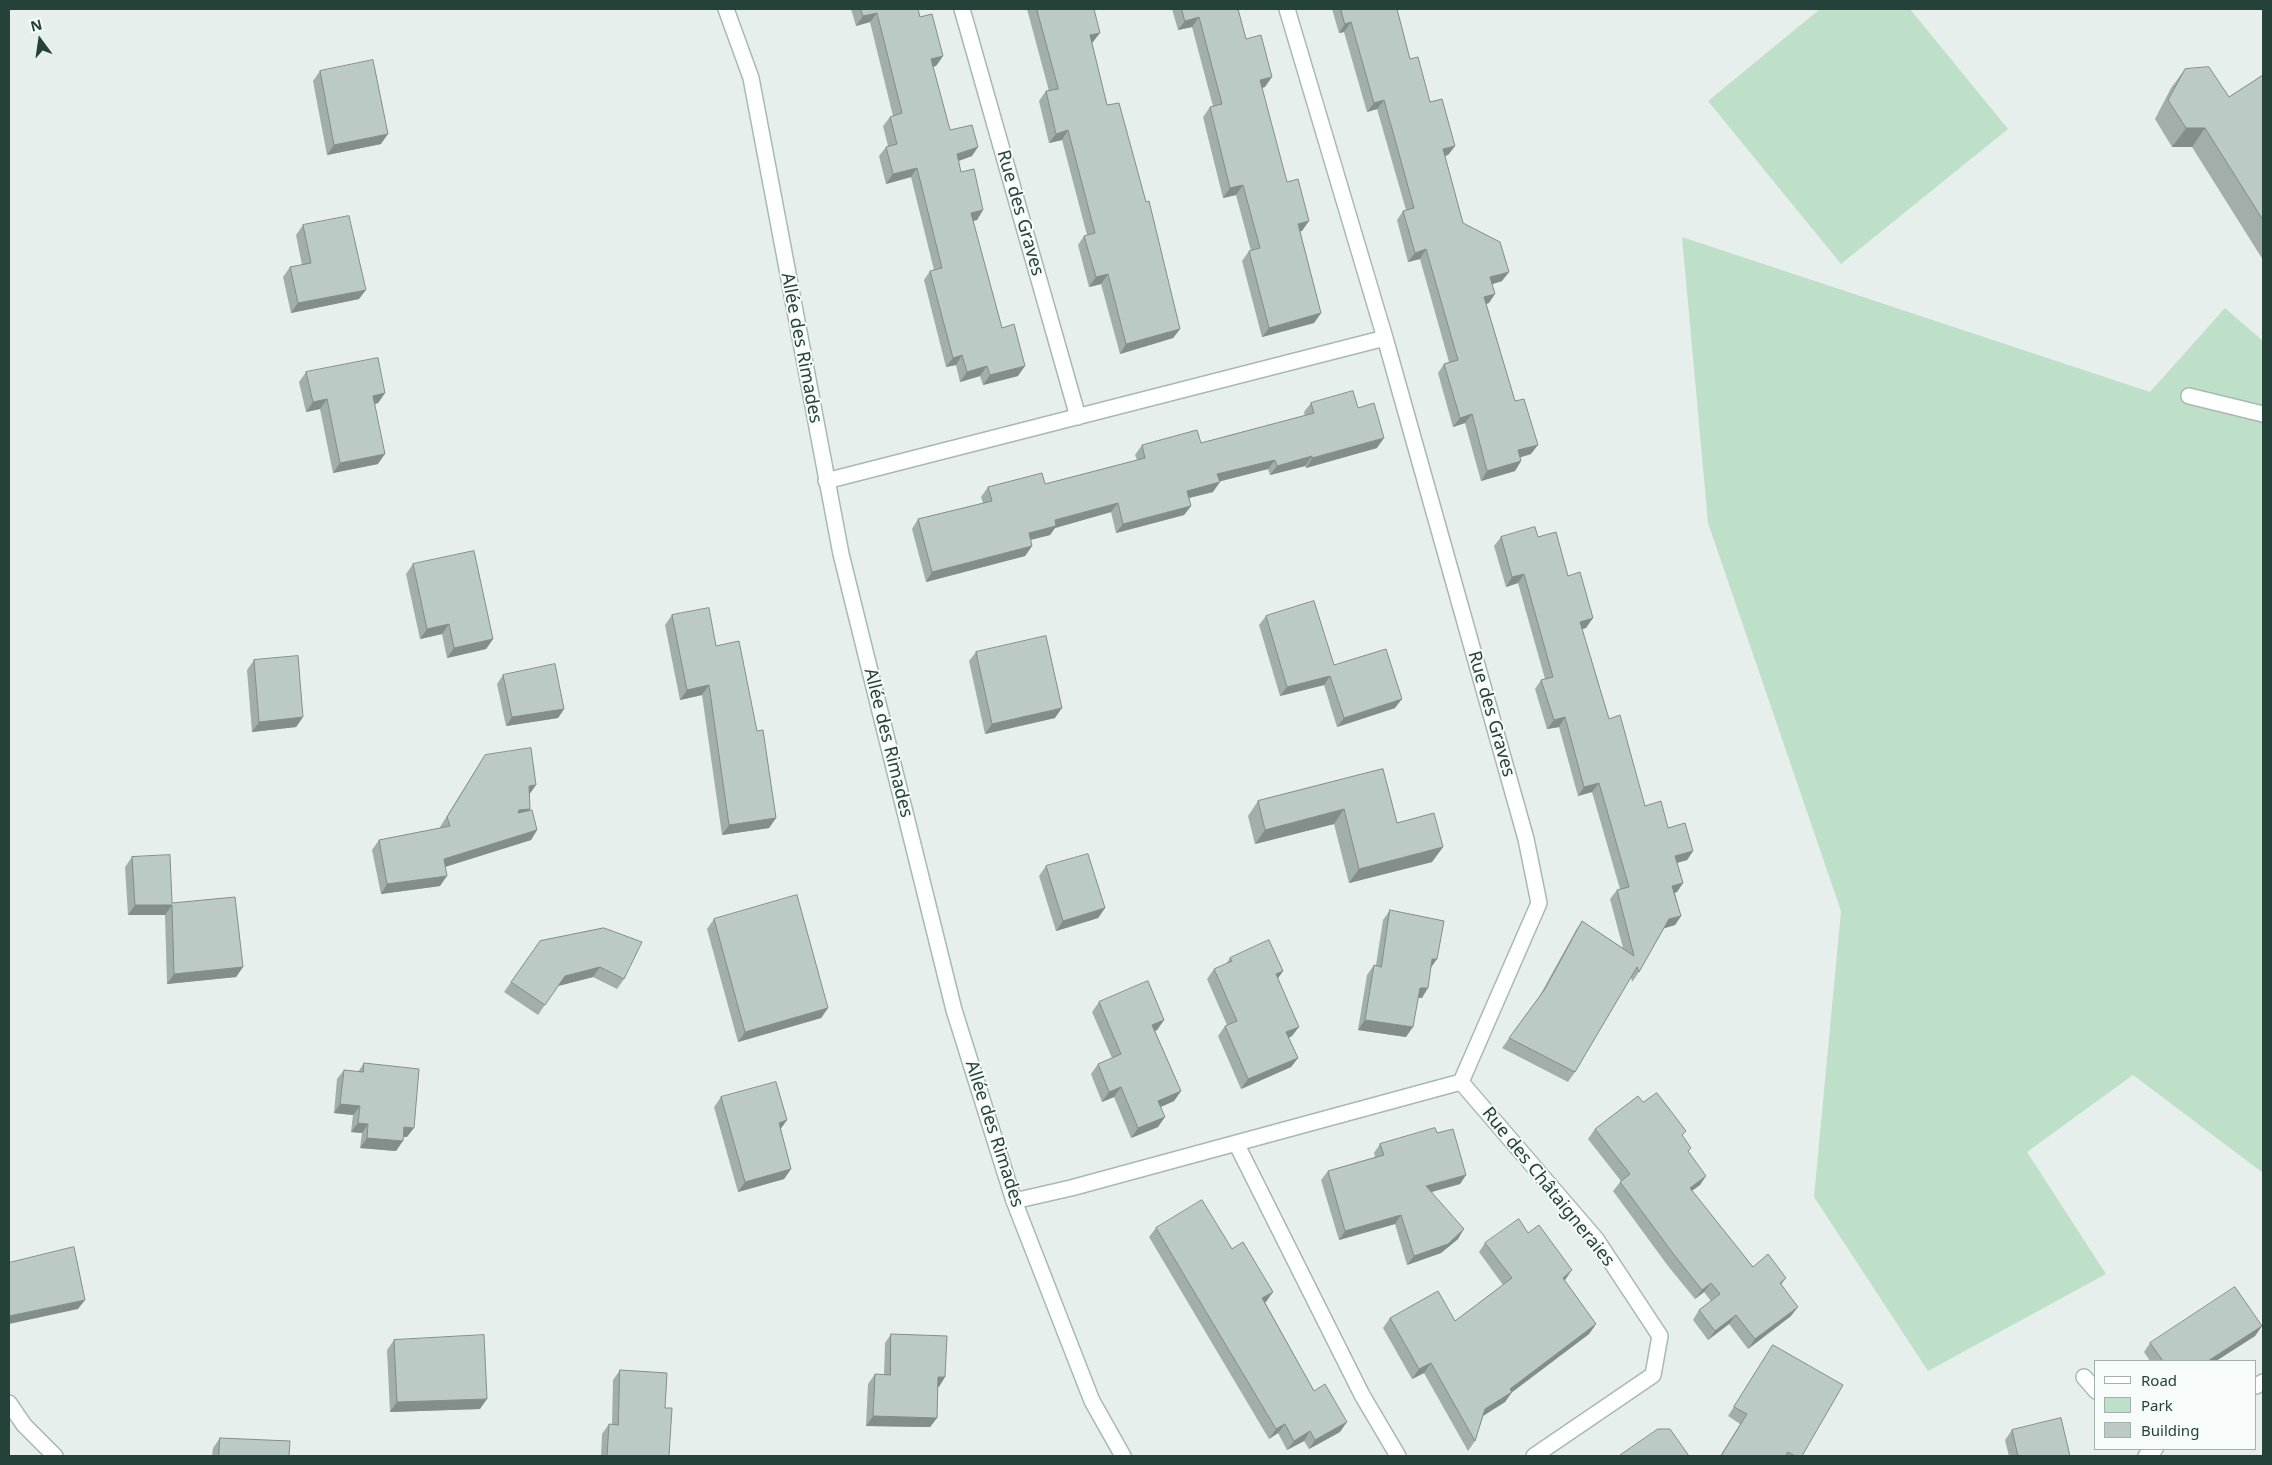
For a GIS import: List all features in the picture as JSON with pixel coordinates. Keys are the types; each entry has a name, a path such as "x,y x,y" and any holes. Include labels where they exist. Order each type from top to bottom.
{"street":[{"name":"Allée des Rimades","path":"726,9 751,78 841,554 954,1010 1014,1201 1092,1401 1123,1456"},
{"name":"Rue des Graves","path":"962,9 1078,417"},
{"name":"Rue des Graves","path":"1287,9 1385,338 1526,839 1539,903 1461,1082"},
{"path":"826,481 1385,338"},
{"path":"2189,396 2263,414"},
{"path":"1014,1201 1071,1188 1461,1082"},
{"name":"Rue des Châtaigneraies","path":"1461,1082 1596,1239 1660,1336 1652,1376 1534,1456"},
{"path":"1236,1143 1362,1395 1398,1456"},
{"path":"2084,1377 2094,1390"},
{"path":"9,1402 24,1425 55,1456"}],"green space":[{"path":"1820,9 1910,9 2008,129 1841,264 1708,101"},
{"path":"1682,237 2150,392 2225,308 2263,341 2263,1173 2133,1075 2027,1152 2106,1274 1928,1371 1814,1197 1841,911 1708,523"}],"building":[{"path":"861,9 918,9 920,17 932,14 943,56 931,59 950,130 972,125 978,147 957,154 961,172 974,169 983,210 971,213 1002,328 1014,324 1025,366 990,375 987,366 967,372 962,355 953,358 930,271 942,268 917,168 893,174 886,147 897,144 890,117 902,113 877,13 863,16"},
{"path":"1037,9 1094,9 1100,33 1090,35 1107,105 1119,103 1146,202 1149,201 1180,329 1126,344 1108,274 1096,277 1084,236 1095,233 1068,130 1056,134 1046,91 1058,89"},
{"path":"1182,9 1238,9 1246,39 1261,35 1272,77 1260,80 1287,182 1298,179 1309,221 1298,224 1321,313 1269,328 1249,251 1260,248 1243,185 1230,188 1210,107 1222,104 1199,17 1185,21"},
{"path":"1341,9 1397,9 1410,59 1418,57 1430,102 1442,99 1455,146 1443,149 1463,223 1500,242 1509,272 1490,277 1495,294 1484,297 1515,401 1524,399 1538,445 1518,450 1521,461 1487,471 1472,414 1460,418 1444,364 1458,360 1426,249 1415,253 1403,211 1414,208 1384,100 1374,103 1351,22 1345,24"},
{"path":"373,60 388,134 334,145 320,71"},
{"path":"2209,67 2229,97 2263,75 2263,220 2205,128 2186,128 2168,100 2185,69"},
{"path":"349,216 366,290 298,303 290,267 311,263 303,225"},
{"path":"378,358 385,393 373,396 385,454 340,463 327,399 313,402 306,372"},
{"path":"1353,391 1358,408 1374,403 1384,438 1277,466 1275,460 1217,474 1220,482 1187,491 1191,506 1123,524 1118,503 1055,520 1056,526 1029,533 1032,546 932,572 918,519 992,501 988,487 1042,473 1045,484 1145,458 1142,445 1197,430 1201,443 1314,413 1311,403"},
{"path":"1535,527 1538,537 1556,532 1568,576 1580,572 1593,618 1580,622 1609,719 1620,715 1645,806 1661,801 1668,828 1685,823 1693,851 1675,856 1683,883 1672,886 1681,916 1669,919 1639,972 1637,967 1575,1072 1509,1038 1545,989 1582,921 1634,956 1617,890 1629,887 1599,783 1584,787 1565,717 1554,720 1541,680 1553,677 1524,574 1512,577 1501,537"},
{"path":"474,551 493,639 454,648 449,624 427,629 413,564"},
{"path":"1314,601 1334,665 1386,649 1402,699 1344,718 1330,676 1287,687 1266,616"},
{"path":"709,608 716,646 739,641 757,731 763,730 776,818 729,825 709,685 687,690 672,615"},
{"path":"1046,636 1062,708 992,724 976,652"},
{"path":"298,656 303,717 259,722 254,660"},
{"path":"555,664 564,709 512,717 503,675"},
{"path":"531,748 536,785 529,786 530,809 519,810 518,813 532,810 537,830 444,859 447,876 387,884 379,840 450,826 447,817 485,755"},
{"path":"1383,769 1397,823 1434,813 1443,847 1359,869 1344,809 1265,830 1258,801"},
{"path":"1088,854 1105,908 1063,921 1046,866"},
{"path":"170,855 172,903 235,897 243,967 174,974 172,905 135,905 132,857"},
{"path":"797,895 828,1008 745,1032 714,919"},
{"path":"1390,910 1444,921 1437,959 1432,959 1428,988 1420,988 1413,1027 1365,1020 1374,965 1381,967"},
{"path":"604,928 642,942 624,979 600,967 565,976 545,1005 511,982 540,941"},
{"path":"1269,940 1283,971 1276,974 1299,1027 1286,1032 1298,1058 1248,1079 1225,1026 1237,1021 1214,969 1232,961 1230,958"},
{"path":"1148,981 1164,1020 1152,1025 1181,1091 1158,1101 1165,1117 1138,1128 1121,1087 1109,1092 1098,1064 1121,1054 1099,1002"},
{"path":"364,1063 419,1069 414,1128 404,1127 403,1141 367,1138 368,1124 358,1123 360,1106 340,1104 344,1070 363,1072"},
{"path":"776,1082 787,1120 779,1123 791,1169 745,1182 721,1097"},
{"path":"1657,1093 1686,1131 1682,1135 1691,1148 1688,1151 1706,1176 1690,1188 1753,1267 1768,1254 1786,1278 1780,1283 1798,1307 1755,1339 1736,1315 1715,1331 1699,1310 1720,1294 1711,1283 1702,1290 1675,1256 1620,1182 1630,1174 1595,1129 1638,1096 1643,1102"},
{"path":"1435,1128 1437,1133 1453,1129 1466,1175 1426,1186 1464,1229 1448,1244 1414,1256 1401,1215 1345,1231 1328,1171 1384,1155 1380,1144"},
{"path":"1202,1200 1232,1249 1243,1242 1273,1292 1262,1298 1314,1391 1325,1384 1347,1422 1315,1440 1310,1431 1294,1441 1285,1424 1276,1429 1156,1228"},
{"path":"1519,1219 1528,1233 1539,1225 1572,1270 1563,1278 1596,1324 1510,1389 1512,1392 1485,1409 1475,1441 1431,1363 1419,1369 1390,1318 1438,1291 1455,1321 1512,1278 1485,1243"},
{"path":"74,1247 85,1300 9,1316 9,1263"},
{"path":"2235,1287 2262,1326 2210,1360 2162,1360 2150,1343"},
{"path":"891,1334 947,1336 945,1377 938,1377 937,1418 873,1416 875,1374 890,1375"},
{"path":"484,1335 487,1399 397,1402 394,1340"},
{"path":"1773,1345 1843,1385 1802,1456 1795,1456 1788,1452 1785,1456 1721,1456 1747,1414 1734,1407"},
{"path":"620,1370 667,1373 665,1408 672,1408 669,1456 607,1456 609,1424 618,1425"},
{"path":"2061,1418 2070,1456 2018,1456 2012,1430"},
{"path":"1658,1429 1670,1429 1689,1456 1619,1456"},
{"path":"220,1438 290,1441 289,1456 219,1456"}]}
